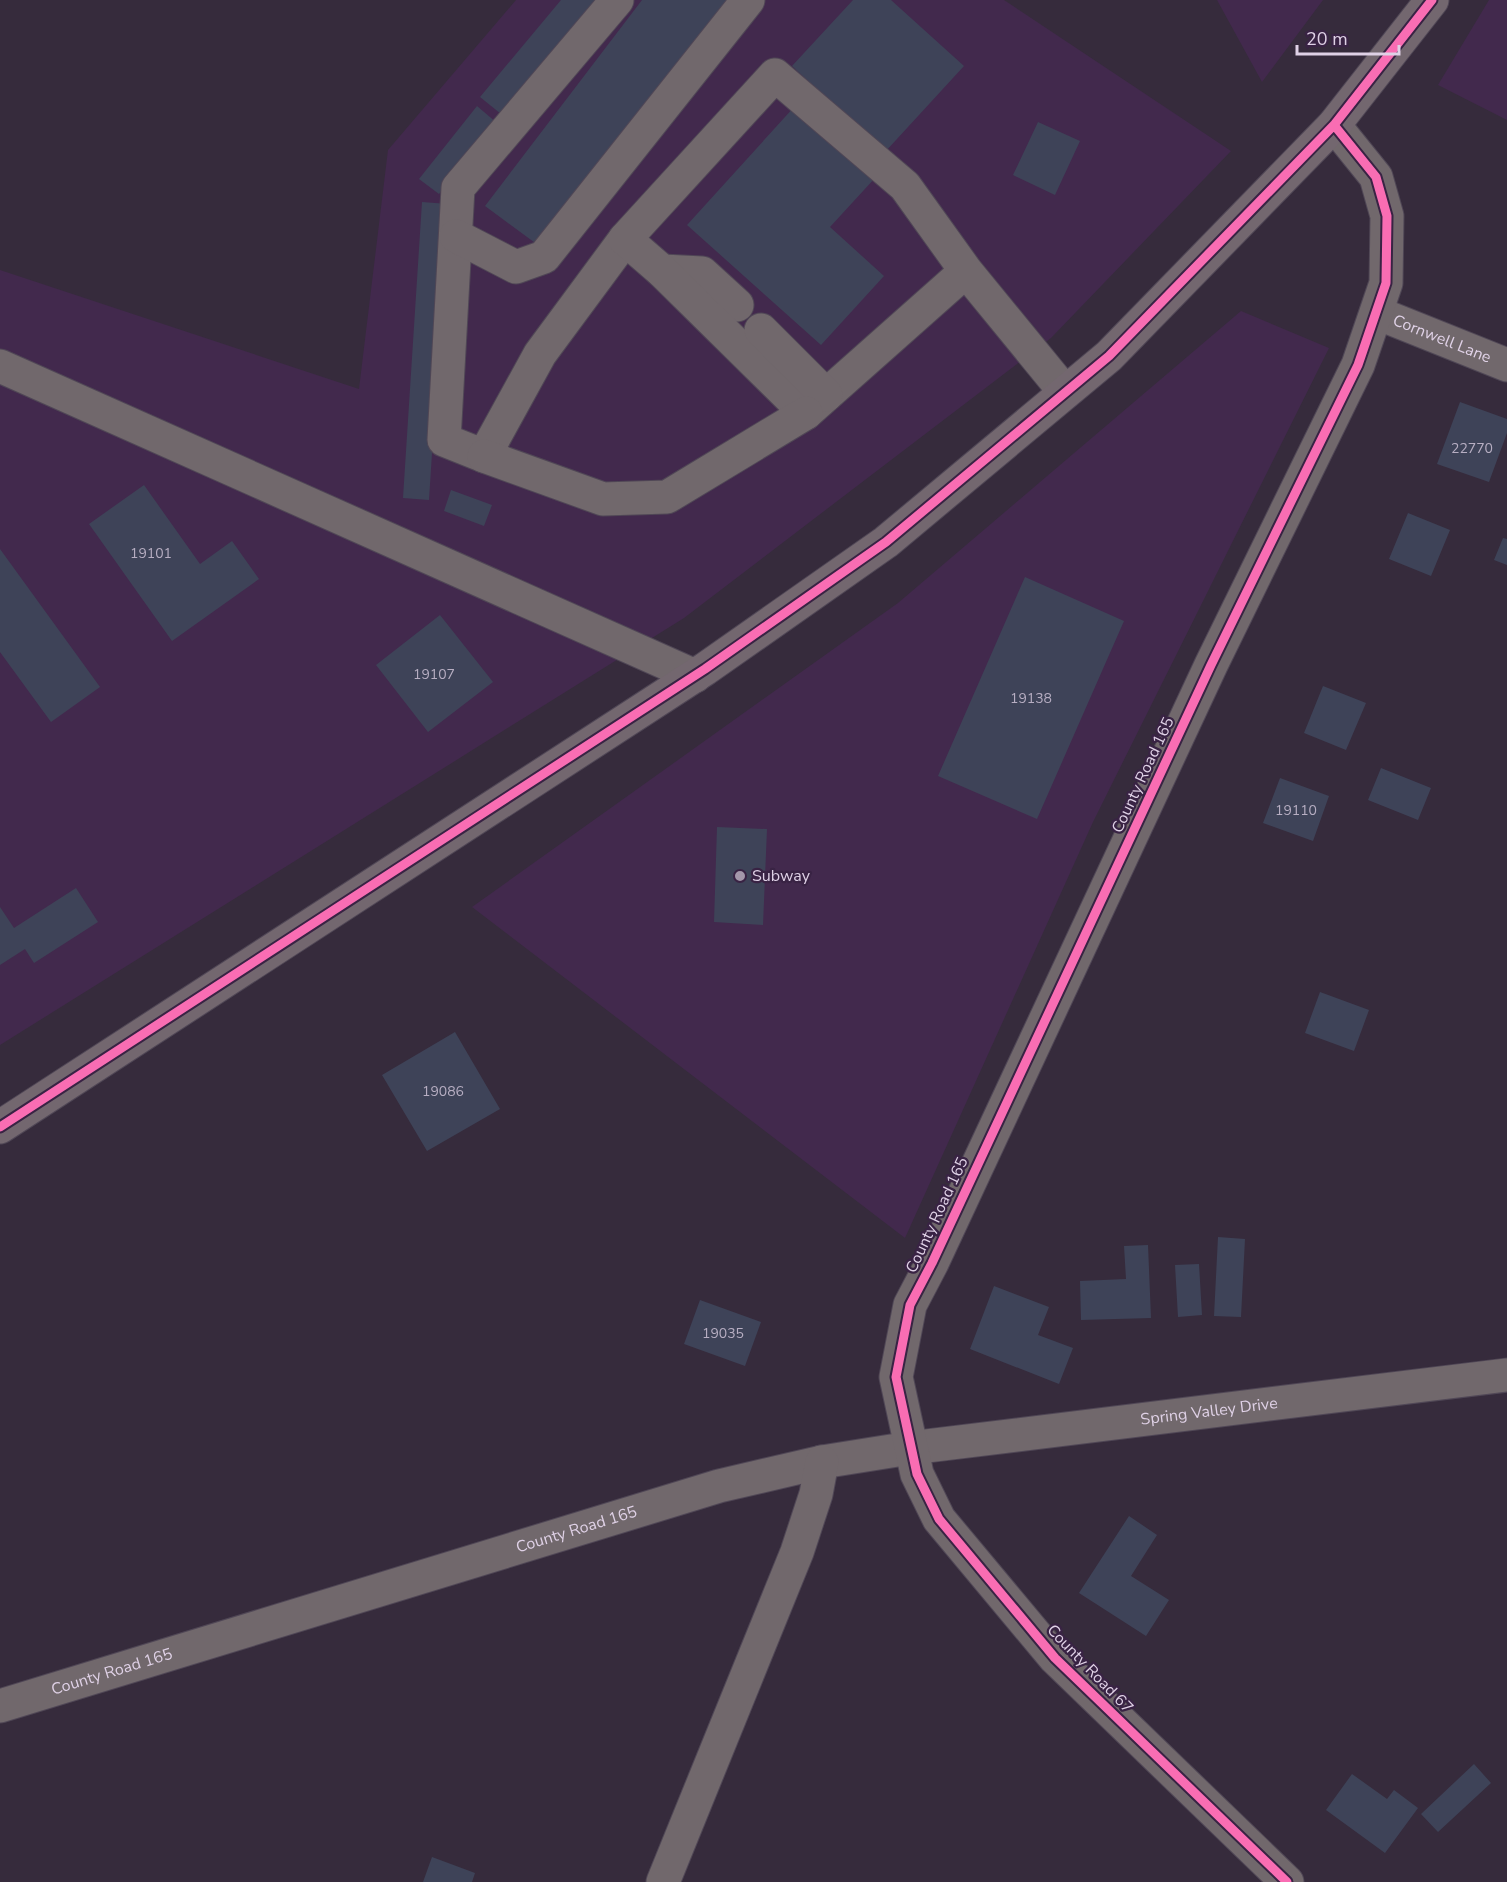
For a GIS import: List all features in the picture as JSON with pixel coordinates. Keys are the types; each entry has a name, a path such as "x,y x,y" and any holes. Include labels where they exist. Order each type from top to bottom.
{"main road":[{"path":"0,1127 695,675 886,542 1109,356 1334,125 1432,0"}],"street":[{"path":"617,0 458,188 444,440 603,499 667,497 816,404 966,271"},
{"path":"456,236 516,267 544,257 748,0"},
{"path":"484,456 540,354 625,239 776,75 905,186 966,271 1065,392"},
{"name":"County Road 165","path":"0,1706 719,1486 822,1462 910,1448 896,1377 910,1305 933,1263 1211,665 1358,365 1377,313 1386,283 1387,216 1376,177 1334,125"},
{"path":"625,239 816,404"},
{"path":"662,271 702,273 736,305"},
{"name":"Cornwell Lane","path":"1377,313 1507,365"},
{"path":"761,330 816,404"},
{"path":"0,366 695,675"},
{"name":"Spring Valley Drive","path":"910,1448 1507,1375"},
{"name":"County Road 67","path":"910,1448 917,1474 939,1519 1055,1658 1287,1882"},
{"path":"663,1882 797,1552 816,1494 822,1462"}],"shaded area":[{"path":"516,0 1004,0 1231,151 1051,338 684,618 0,1045 0,270 359,389 388,150"},
{"path":"1217,0 1323,0 1262,82"},
{"path":"1489,0 1507,0 1507,120 1438,85"},
{"path":"1241,311 1329,348 1093,822 905,1238 472,907 898,603"}],"building":[{"path":"561,0 604,0 506,118 480,97"},
{"path":"642,0 730,0 542,248 485,206"},
{"path":"853,0 891,0 964,66 885,152 792,66"},
{"path":"477,106 497,123 439,194 419,179"},
{"path":"795,106 875,178 830,227 884,276 821,345 687,225"},
{"path":"1038,122 1080,141 1055,195 1013,175"},
{"path":"422,202 448,204 429,500 403,498"},
{"path":"1460,402 1507,419 1507,433 1489,482 1437,464"},
{"path":"144,485 200,564 232,541 259,579 172,641 89,524"},
{"path":"451,490 492,505 484,526 444,511"},
{"path":"1408,513 1450,530 1431,576 1389,559"},
{"path":"1503,538 1507,539 1507,565 1494,560"},
{"path":"0,549 100,687 51,722 0,652"},
{"path":"1025,577 1124,621 1037,819 938,776"},
{"path":"440,615 493,682 428,732 376,665"},
{"path":"1323,686 1366,703 1346,750 1304,733"},
{"path":"1381,768 1431,788 1418,820 1368,800"},
{"path":"1280,778 1329,796 1313,841 1263,823"},
{"name":"Subway","path":"717,827 767,829 763,925 714,922"},
{"path":"76,888 98,922 34,963 25,949 0,965 0,907 14,928"},
{"path":"1320,992 1369,1010 1354,1051 1305,1033"},
{"path":"455,1032 500,1109 427,1151 382,1075"},
{"path":"1218,1237 1245,1239 1241,1317 1214,1316"},
{"path":"1148,1245 1151,1318 1081,1320 1080,1281 1126,1279 1124,1246"},
{"path":"1199,1264 1202,1315 1178,1317 1175,1265"},
{"path":"994,1286 1049,1307 1038,1335 1073,1348 1059,1384 970,1349"},
{"path":"700,1300 761,1322 745,1366 684,1344"},
{"path":"1129,1516 1157,1535 1131,1576 1169,1600 1146,1636 1079,1593"},
{"path":"1474,1764 1491,1783 1438,1832 1421,1814"},
{"path":"1352,1774 1387,1799 1394,1790 1418,1808 1385,1853 1326,1810"},
{"path":"432,1857 475,1873 472,1882 423,1882"}],"cycle path":[{"path":"0,1127 705,669 886,542 1109,356 1334,125 1432,0"},
{"path":"1287,1882 1055,1658 939,1519 917,1474 896,1377 910,1305 932,1263 1211,665 1358,365 1386,283 1387,216 1376,177 1334,125"}],"place":[{"name":"Subway","path":"740,876"}]}
